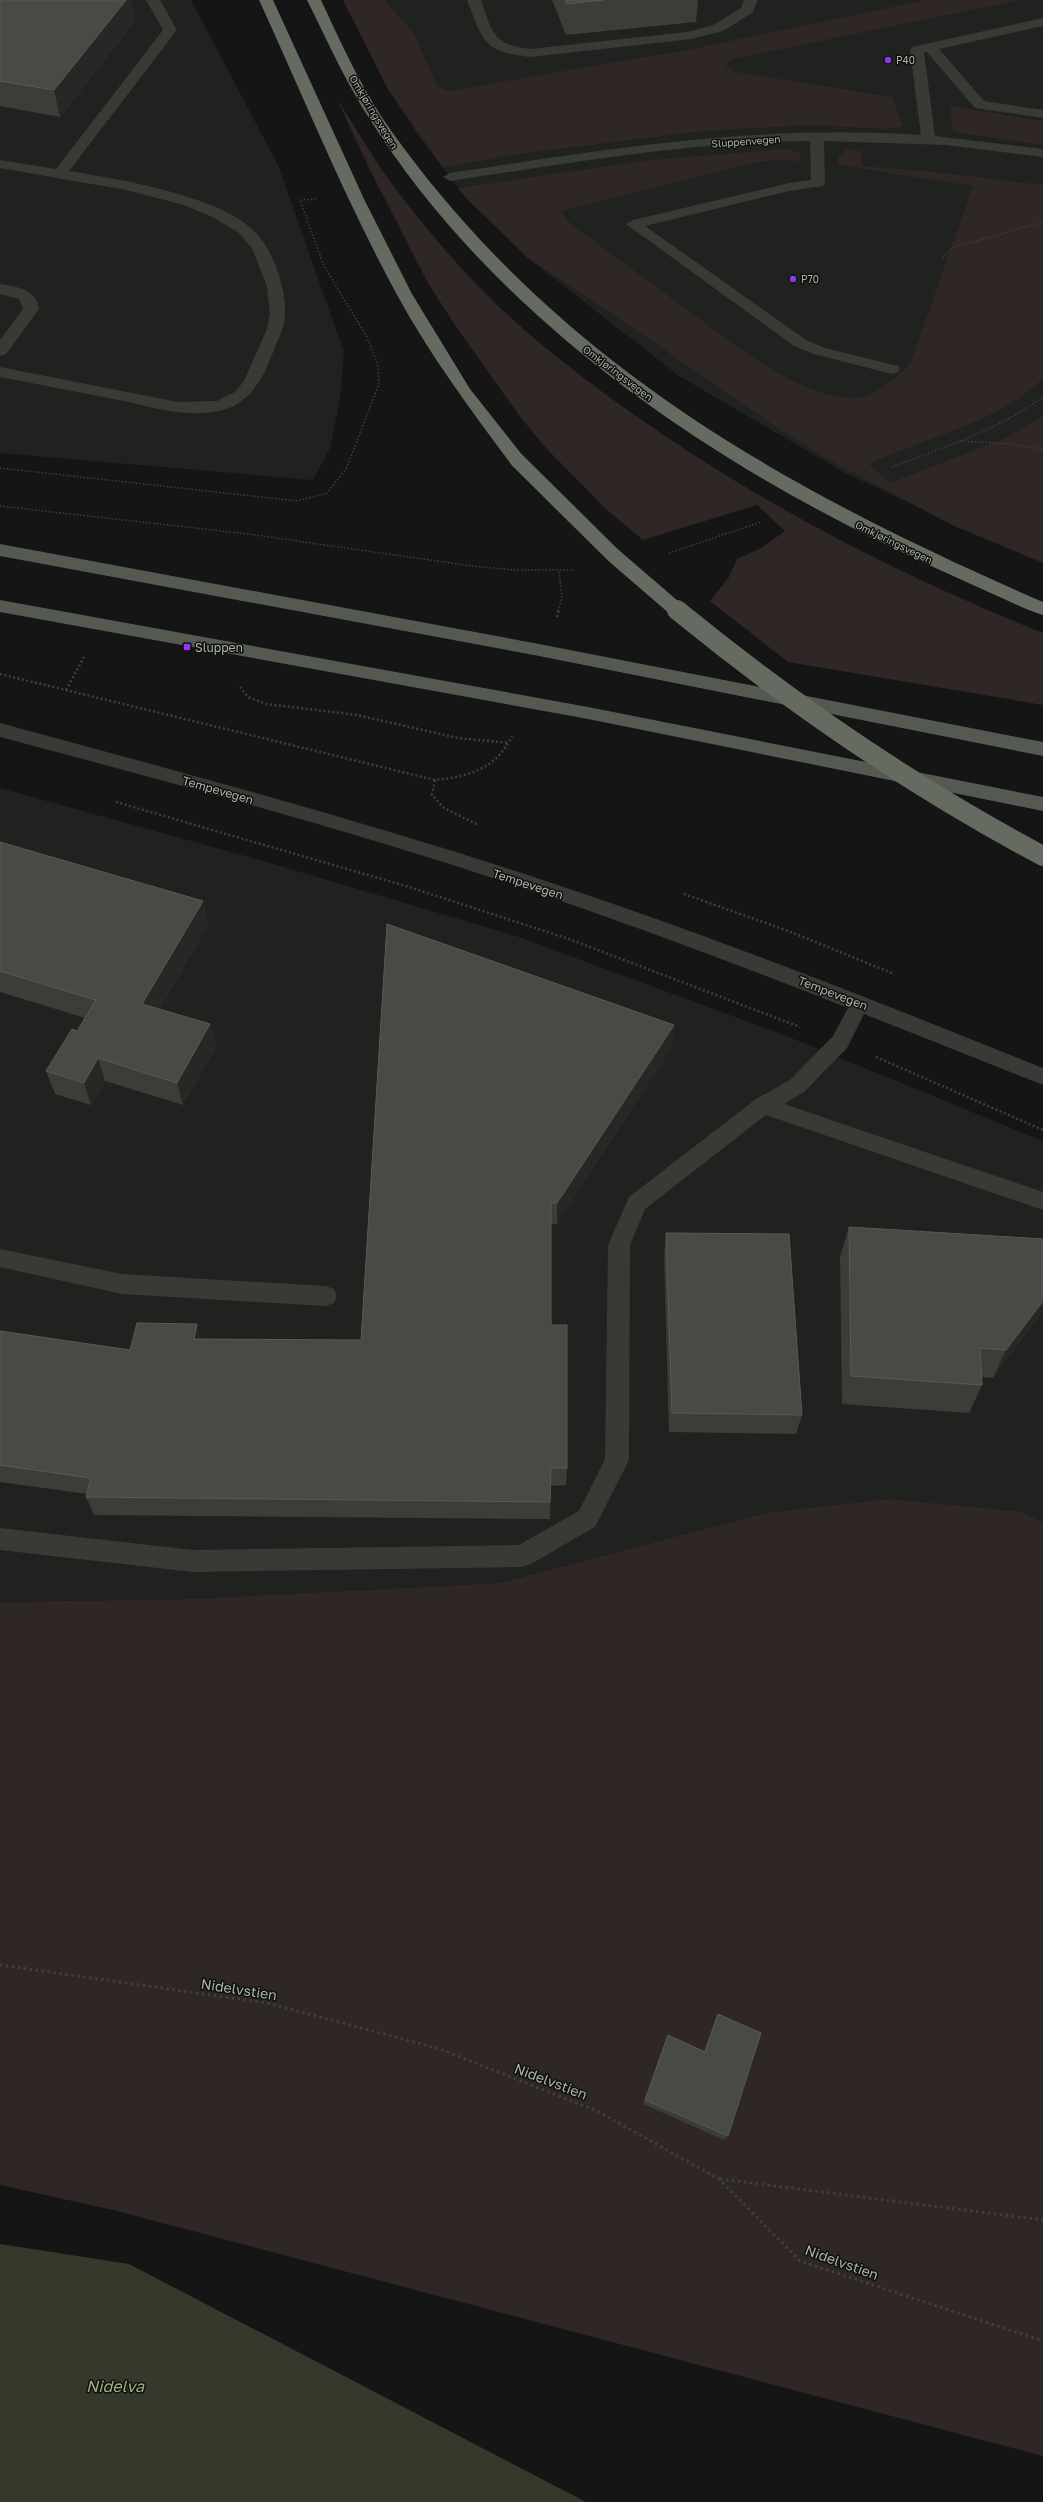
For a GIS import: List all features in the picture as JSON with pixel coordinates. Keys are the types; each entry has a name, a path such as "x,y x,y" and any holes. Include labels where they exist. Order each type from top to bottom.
{"highway":[{"path":"266,0 357,199 404,294 464,391 517,460 646,584 716,643 818,718 920,787 1002,835 1043,856"},
{"name":"Omkjøringsvegen","path":"314,0 358,86 384,132 411,170 473,244 600,361 729,451 827,508 961,574 1043,609"}],"main road":[{"path":"0,550 531,648 1043,749"},
{"path":"0,606 588,713 1043,804"}],"street":[{"path":"59,175 170,30 153,0"},
{"path":"474,0 489,38 496,47 513,52 530,53 688,36 718,28 747,10 751,0"},
{"path":"929,140 917,50 1043,22"},
{"path":"930,47 980,105 1043,114"},
{"path":"816,137 818,183 789,187 633,224 800,343 820,351 892,370"},
{"name":"Sluppenvegen","path":"450,177 651,147 816,137 929,140 1043,153"},
{"path":"0,164 135,188 181,200 218,212 245,230 264,253 276,290 276,324 257,372 242,394 223,405 203,409 178,407 0,372"},
{"path":"0,289 27,296 31,302 32,309 0,351"},
{"name":"Tempevegen","path":"0,730 154,771 524,882 668,931 860,1003 1043,1077"},
{"path":"0,1539 193,1560 522,1556 586,1519 617,1460 619,1245 637,1203 763,1105 798,1086 840,1042 860,1003"},
{"path":"763,1105 1043,1201"},
{"path":"0,1258 122,1284 326,1296"}],"path":[{"path":"310,231 300,200 323,198"},
{"path":"942,258 952,248 1043,222"},
{"path":"892,467 958,440 1033,405 1043,397"},
{"path":"958,440 1011,444 1043,449"},
{"path":"0,506 248,534 472,566 559,571 578,569"},
{"path":"663,555 762,522"},
{"path":"556,623 562,598 559,571"},
{"path":"66,690 86,654"},
{"path":"0,674 435,780 456,779 487,768 502,755 513,732"},
{"path":"238,684 248,697 266,704 357,716 458,738 509,743"},
{"path":"112,801 409,887 569,939 840,1042 1043,1130"},
{"name":"Nidelvstien","path":"0,1965 267,2003 440,2049 597,2111 719,2179 800,2261 1043,2341"},
{"path":"719,2179 1043,2220"}],"shaded area":[{"path":"0,0 191,0 278,165 344,352 340,399 330,448 313,480 0,453"},
{"path":"343,0 1043,0 1043,559 965,529 847,474 679,376 528,258 467,199 418,135 388,89"},
{"path":"343,0 384,0 413,32 438,87 448,91 687,50 926,0 1020,0 737,58 729,61 726,66 736,72 892,97 903,126 888,129 810,125 703,131 510,155 443,168 388,89"},
{"path":"336,97 387,177 423,224 462,269 502,310 569,367 686,450 784,510 938,588 1043,633 1043,705 788,662 710,601 729,577 737,559 761,548 785,531 757,505 643,540 605,508 545,447 518,414 455,325 429,285 370,170"},
{"path":"950,106 1043,121 1043,145 953,132"},
{"path":"786,149 800,153 801,161 775,160 757,162 561,211 570,223 719,334 761,363 805,387 827,394 858,398 867,396 883,387 910,364 973,186 838,165 838,158 846,149 861,151 862,166 926,171 1043,185 1043,378 1026,393 1007,406 985,418 869,464 890,483 1005,438 1043,416 1043,563 952,525 831,461 779,429 623,321 528,258 467,199 458,188 649,160"},
{"path":"0,788 270,863 516,936 784,1035 1043,1141 1043,1522 1022,1512 765,1513 499,1583 188,1599 0,1602"},
{"path":"889,1499 1022,1512 1043,1522 1043,2456 117,2211 0,2185 0,1602 188,1599 499,1583 765,1513"}],"water":[{"name":"Nidelva","path":"0,2244 129,2264 586,2502 0,2502"}],"building":[{"path":"0,0 126,0 54,90 0,81"},
{"path":"565,0 603,0 567,4"},
{"path":"0,842 203,901 142,1004 210,1024 177,1083 98,1058 84,1083 46,1071 72,1029 77,1031 96,1000 0,971"},
{"path":"387,924 674,1025 557,1203 551,1203 551,1325 567,1325 567,1468 551,1468 550,1502 86,1497 91,1478 0,1465 0,1331 130,1350 137,1323 197,1324 194,1339 361,1340"},
{"path":"849,1227 1043,1239 1043,1301 1006,1350 980,1348 982,1385 851,1376"},
{"path":"666,1233 789,1234 802,1415 672,1413"},
{"path":"718,2014 761,2033 728,2136 645,2100 668,2035 705,2052"}],"place":[{"name":"P40","path":"888,60"},
{"name":"P70","path":"793,279"},
{"name":"Sluppen","path":"187,647"}]}
